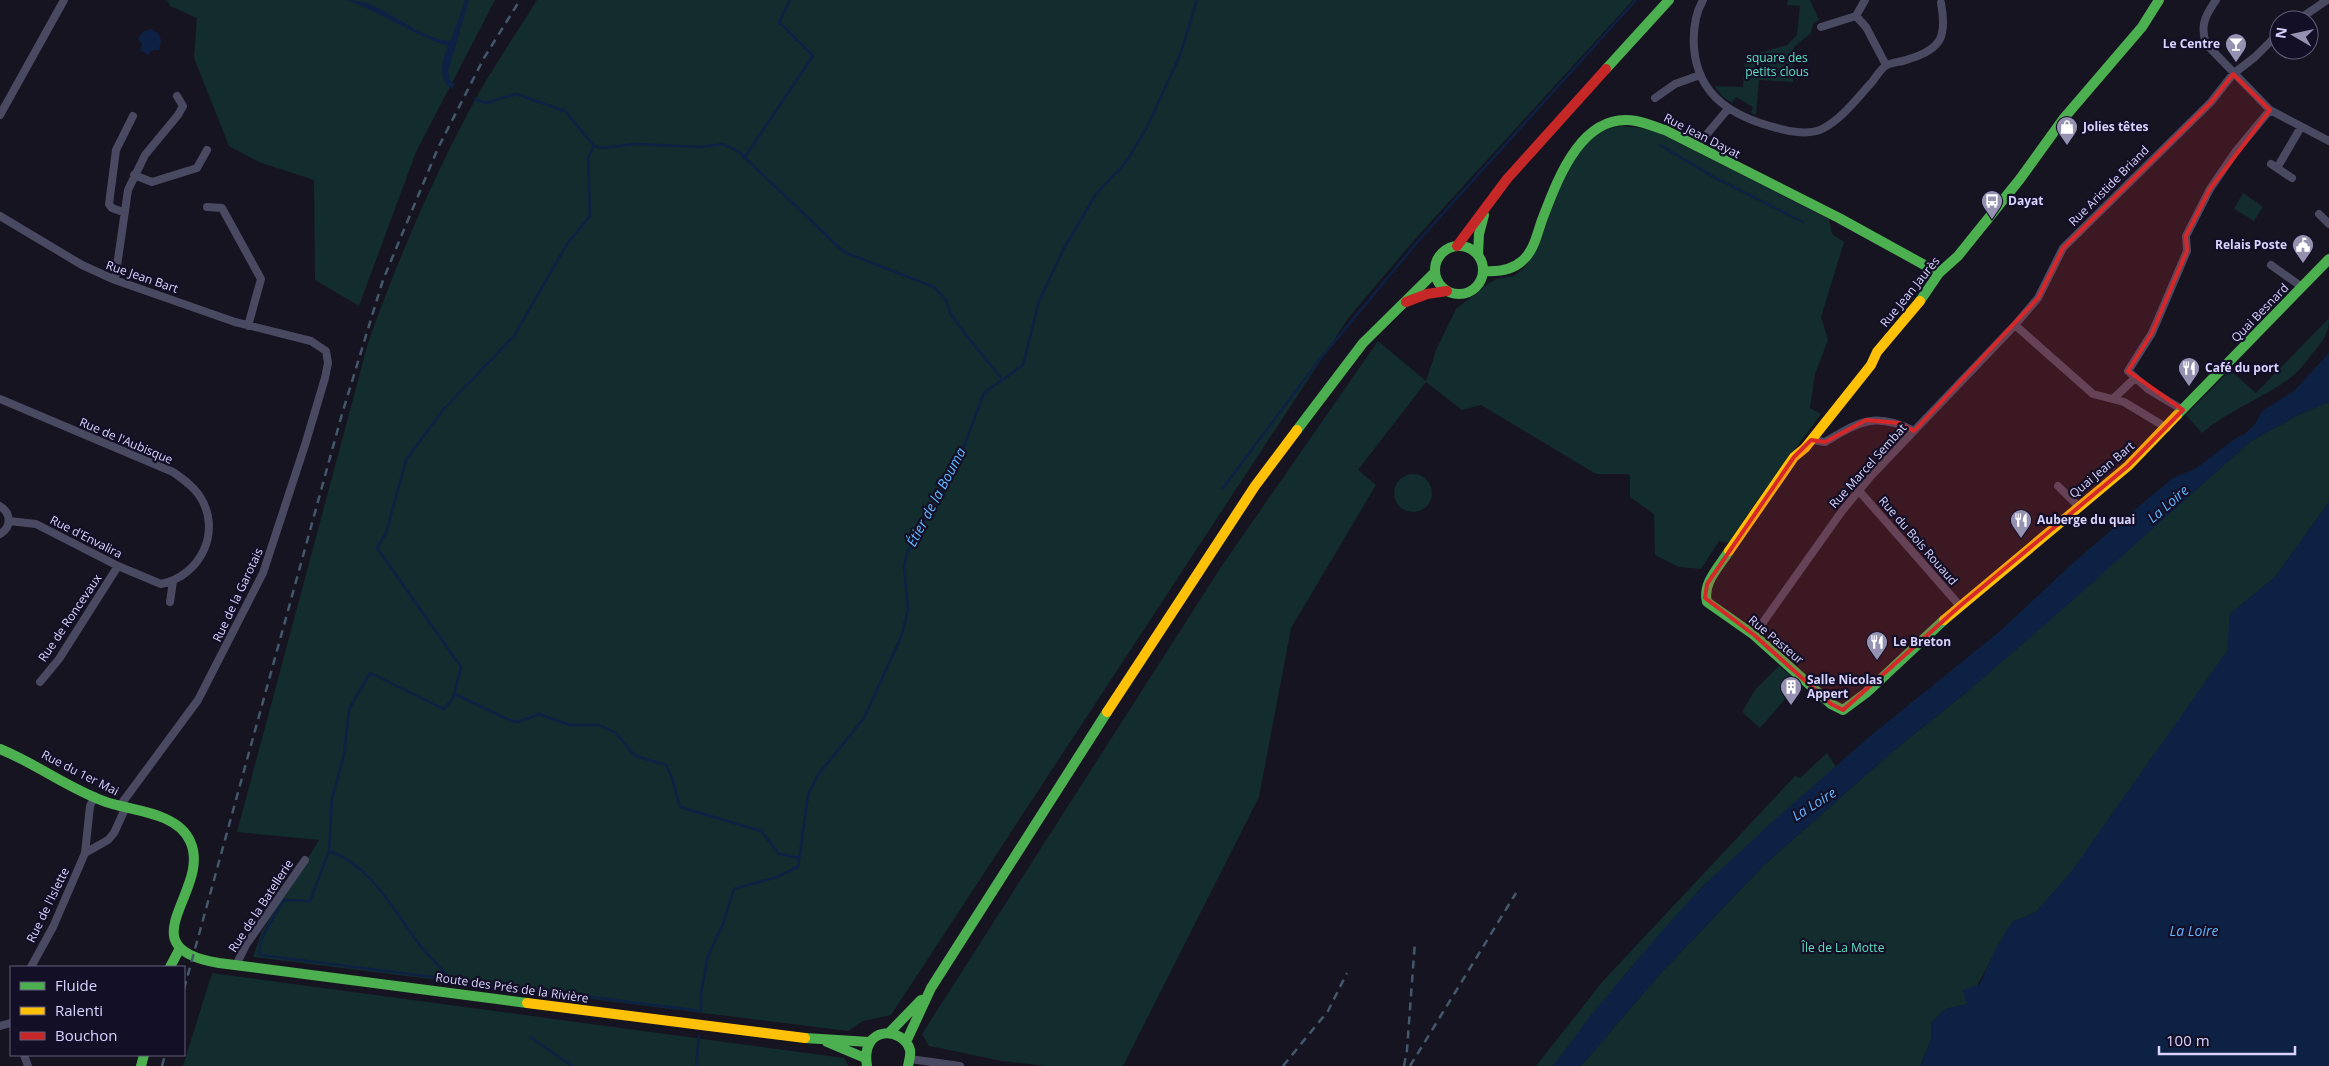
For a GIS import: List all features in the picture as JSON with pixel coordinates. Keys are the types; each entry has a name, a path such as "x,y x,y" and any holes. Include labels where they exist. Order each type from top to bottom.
{"street":[{"path":"0,115 64,0"},
{"path":"866,1062 869,1042 876,1036 889,1033 910,1013 931,988 1177,603 1255,486 1363,343 1435,272 1440,256 1447,250 1457,246 1533,149 1669,0"},
{"path":"1703,0 1696,20 1694,37 1700,75 1715,98 1728,108 1765,125 1788,131 1822,130 1845,110 1886,66 1910,59 1936,46 1940,42 1944,20 1941,3"},
{"path":"1821,26 1856,16 1865,0"},
{"name":"Rue Jean Jaurès","path":"1707,584 1794,457 1811,440 1871,366 1877,352 1911,314 1939,274 1958,256 2020,179 2064,118 2142,27 2159,0"},
{"path":"2216,0 2202,23 2202,32 2206,44 2233,74 2270,110 2329,141"},
{"path":"2312,10 2327,0"},
{"path":"1856,16 1866,27 1886,66"},
{"name":"Rue Aristide Briand","path":"2015,325 2038,298 2063,248 2211,102 2233,74 2269,43"},
{"path":"1655,98 1675,84 1700,75"},
{"path":"114,280 124,212 134,175 154,142 178,115 182,106 177,96"},
{"path":"1696,146 1728,108"},
{"path":"2183,410 2135,378 2128,371 2152,332 2187,251 2186,236 2210,189 2236,151 2270,110"},
{"path":"124,212 112,208 109,204 112,166 116,150 133,116"},
{"name":"Rue Jean Dayat","path":"1483,271 1512,268 1528,256 1570,154 1583,139 1595,130 1614,122 1642,122 1656,126 1910,255 1939,274"},
{"path":"2292,178 2274,166 2301,127"},
{"path":"134,175 152,182 197,168 207,150"},
{"path":"208,207 222,208 261,279 248,326"},
{"path":"1405,302 1427,294 1446,291 1459,295 1471,292 1480,284 1483,271 1478,255 1479,234 1485,212"},
{"path":"2319,214 2329,224"},
{"name":"Rue Jean Bart","path":"0,216 82,265 114,280 248,326 288,335"},
{"path":"1457,246 1468,248 1478,255"},
{"name":"Quai Besnard","path":"2167,428 2329,259"},
{"path":"2271,265 2302,287"},
{"path":"1435,272 1439,284 1446,291"},
{"path":"2015,325 2093,394 2114,398 2167,428"},
{"name":"Rue Marcel Sembat","path":"1754,635 1842,510 1860,492 1871,476 2015,325"},
{"name":"Rue de la Garotais","path":"122,808 198,700 259,582 272,549 306,445 328,362 326,352 319,345 311,340 288,335"},
{"path":"2114,398 2135,378"},
{"name":"Rue de l'Aubisque","path":"0,399 173,472 189,484 200,496 205,510 208,524 206,540 204,552 197,564 173,581"},
{"path":"1811,440 1825,442 1866,420 1899,423 1914,431"},
{"name":"Quai Jean Bart","path":"1844,710 1866,693 1960,606 2126,468 2167,428"},
{"path":"2058,486 2078,506"},
{"name":"Rue du Bois Rouaud","path":"1860,492 1960,606"},
{"path":"0,506 6,510 9,521 6,530 0,534"},
{"name":"Rue d'Envalira","path":"9,521 36,524 151,581 161,584 173,581"},
{"name":"Rue de Roncevaux","path":"40,682 59,659 118,566"},
{"path":"170,602 173,581"},
{"name":"Rue Pasteur","path":"1707,584 1705,594 1707,602 1754,635 1831,704 1844,710"},
{"name":"Rue du 1er Mai","path":"0,749 17,755 122,808 160,818 179,826 191,840 195,851 194,866 173,934 179,950"},
{"name":"Rue de l'Islette","path":"32,966 53,927 85,853 90,806 95,796"},
{"path":"85,853 108,840 114,833 122,808"},
{"name":"Rue de la Batellerie","path":"236,965 251,938 305,860"},
{"path":"171,966 179,950"},
{"name":"Route des Prés de la Rivière","path":"179,950 199,959 236,965 821,1040 869,1042"},
{"path":"906,1042 931,988"},
{"path":"889,1033 898,1036 906,1042 909,1049 909,1063 960,1066"},
{"name":"Route des Prés de la Rivière","path":"821,1040 866,1062"}],"highlighted area":[{"path":"2233,74 2270,110 2210,189 2186,236 2187,251 2152,333 2128,371 2183,410 2128,466 1960,606 1843,710 1831,704 1754,635 1705,598 1707,584 1794,457 1811,440 1825,442 1866,420 1899,423 1914,431 2038,298 2063,248 2211,102"}],"green space":[{"path":"167,0 495,0 416,152 359,306 315,280 314,180 259,162 229,146 194,58 197,18 170,6"},
{"path":"537,0 1633,0 1416,238 1349,317 891,1015 863,1021 848,1031 253,957 262,931 319,840 237,832 368,343 414,226 440,169 484,84"},
{"name":"square des petits clous","path":"1788,0 1810,0 1819,20 1813,24 1811,33 1794,47 1793,82 1759,80 1756,115 1751,113 1753,107 1736,97 1732,103 1723,97 1714,86 1743,87 1745,57 1787,45 1797,35 1800,6 1787,5"},
{"path":"1620,126 1651,129 1829,219 1832,234 1844,242 1821,317 1828,340 1815,374 1810,408 1821,414 1728,543 1719,541 1701,569 1679,567 1655,555 1654,514 1630,497 1630,476 1627,474 1596,474 1481,405 1462,410 1426,382 1358,470 1376,485 1291,628 1259,797 1123,1066 1046,1066 1002,1061 929,1046 922,1034 1221,567 1378,341 1426,381 1437,348 1456,309 1496,279 1514,276 1524,268 1534,254 1570,162 1584,144 1600,131"},
{"path":"2243,193 2263,207 2254,221 2234,209"},
{"path":"2329,318 2328,329 2322,342 2298,371 2283,383 2224,417 2202,433 2186,415 2230,370 2256,393"},
{"name":"Île de La Motte","path":"2329,402 2329,502 2275,577 2230,614 2228,651 2071,873 2036,912 2012,922 1967,1004 1946,1009 1931,1023 1931,1040 1920,1066 1581,1066 1659,975 1764,865 1893,751 1968,691 2251,441 2302,413"},
{"path":"1413,474 1427,479 1432,493 1427,507 1413,512 1399,507 1394,493 1399,479"},
{"path":"1779,666 1799,683 1760,728 1742,712 1755,690"},
{"path":"1827,753 1836,767 1702,887 1628,971 1553,1066 1536,1066 1603,981 1795,776 1800,778"},
{"path":"212,973 844,1058 849,1066 183,1066"}],"water":[{"path":"347,0 373,6 423,33 449,41 465,0 469,0 448,71 450,80 455,84 452,89 444,80 442,69 448,46 422,36"},
{"path":"150,29 158,33 161,40 159,50 152,50 148,55 140,50 142,44 138,38 143,32"},
{"path":"2329,353 2329,402 2302,413 2251,441 2056,615 1968,691 1893,751 1764,865 1659,975 1581,1066 1553,1066 1592,1014 1660,933 1702,887 1771,823 1869,737 1999,632 2073,563 2173,478 2195,469 2236,438 2245,434 2255,424 2262,411 2294,391"},
{"name":"La Loire","path":"2329,502 2329,1066 1920,1066 1931,1040 1931,1023 1946,1009 1967,1004 1963,990 1980,984 1996,948 2012,922 2036,912 2071,872 2227,651 2230,614 2275,577"}],"waterway":[{"path":"744,158 813,56 779,22 790,0"},
{"path":"475,99 486,103 516,94 565,111 594,146 588,158 590,216 567,244 514,336 443,410 406,460 386,533 377,548 461,667 453,698 444,709 370,673 349,709 344,755 332,799 329,851 310,901 284,900 264,935 261,942 260,955 701,1011 701,993 708,956 723,924 734,889 777,877 798,867 808,795 818,775 864,718 901,637 908,610 904,567 907,553 960,457 984,393 1023,365 1039,301 1064,248 1096,194 1126,162 1147,127 1180,55 1197,0"},
{"path":"1223,488 1320,359 1419,240 1636,0"},
{"path":"594,146 603,148 635,144 701,147 723,144 739,152 844,252 934,287 946,300 950,313 966,335 1002,379"},
{"path":"1660,145 1712,176 1803,222"},
{"path":"455,694 509,720 518,722 539,714 570,725 600,725 616,733 635,756 666,765 672,778 680,807 761,831 779,854 799,858"},
{"path":"329,851 344,858 369,878 391,904 419,944 450,979"},
{"name":"Étier de la Bouma","path":"696,1066 699,1036"},
{"path":"530,1037 572,1066"}],"railway":[{"path":"185,985 342,414 383,280 438,148 484,58 520,0"},
{"path":"1410,1066 1516,893"},
{"path":"1404,1066 1407,1050 1415,941"},
{"path":"1283,1066 1328,1011 1347,973"},
{"path":"162,1066 165,1056"}],"traffic: fast":[{"path":"1606,69 1669,0"},
{"path":"1920,301 1939,273 1958,256 2020,179 2064,118 2142,27 2159,0"},
{"path":"1483,271 1509,269 1526,257 1535,242 1555,187 1564,169 1574,152 1586,138 1600,127 1617,121 1636,121 1665,130 1839,218 1939,273"},
{"path":"1478,255 1479,234 1484,215"},
{"path":"1454,246 1464,246 1476,253 1483,265 1483,270 1483,275 1476,287 1464,294 1454,294 1446,290 1439,283 1435,275 1435,265 1439,257 1446,250 1454,246"},
{"path":"2177,415 2329,259"},
{"path":"1297,430 1363,343 1435,272"},
{"path":"1729,551 1709,582 1706,595 1707,602 1754,635 1831,704 1843,710 1866,693 1944,620"},
{"path":"906,1042 931,988 1107,712"},
{"path":"0,749 92,797 165,818 184,831 190,841 194,860 191,879 177,915 174,931 177,944 191,955 219,963 527,1003"},
{"path":"171,966 179,950"},
{"path":"889,1033 921,1000"},
{"path":"867,1066 867,1052 870,1043 876,1036 884,1034 892,1034 906,1042 910,1050 908,1066"},
{"path":"805,1038 869,1042"},
{"path":"827,1042 865,1058"},
{"path":"141,1066 144,1056"}],"traffic: slow":[{"path":"1729,551 1794,457 1805,448 1871,365 1877,352 1920,301"},
{"path":"1944,620 2128,466 2177,415"},
{"path":"1107,712 1255,486 1297,430"},
{"path":"527,1003 805,1038"}],"traffic: jam":[{"path":"1457,246 1507,179 1606,69"},
{"path":"1406,302 1427,294 1447,291"}],"place":[{"name":"Le Centre","path":"2236,63"},
{"name":"Jolies têtes","path":"2067,146"},
{"name":"Dayat","path":"1992,220"},
{"name":"Relais Poste","path":"2303,264"},
{"name":"Café du port","path":"2189,387"},
{"name":"Auberge du quai","path":"2021,539"},
{"name":"Le Breton","path":"1877,661"},
{"name":"Salle Nicolas Appert","path":"1791,706"}]}
